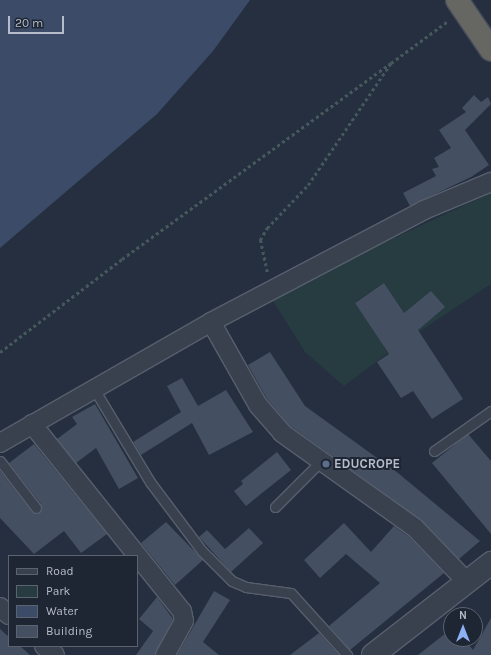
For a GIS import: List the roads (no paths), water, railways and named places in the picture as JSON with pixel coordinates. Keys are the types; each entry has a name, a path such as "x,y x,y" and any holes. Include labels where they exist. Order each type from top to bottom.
{"highway":[{"path":"455,9 491,50"}],"street":[{"path":"0,443 210,322 424,210 491,182"},
{"path":"210,322 258,405 282,433 322,460 415,528 466,581"},
{"path":"32,424 137,555"},
{"path":"138,556 182,611 184,621 164,655"},
{"path":"373,655 491,563"},
{"path":"0,606 8,613"},
{"path":"45,647 54,655"}],"lane":[{"path":"94,389 150,482 202,551 232,581 246,587 291,593 347,655"},
{"path":"434,451 491,411"},
{"path":"275,507 322,460"},
{"path":"0,461 36,508"}],"water":[{"path":"0,0 250,0 213,51 157,114 0,248"}],"place":[{"name":"EDUCROPE","path":"326,464"}]}
